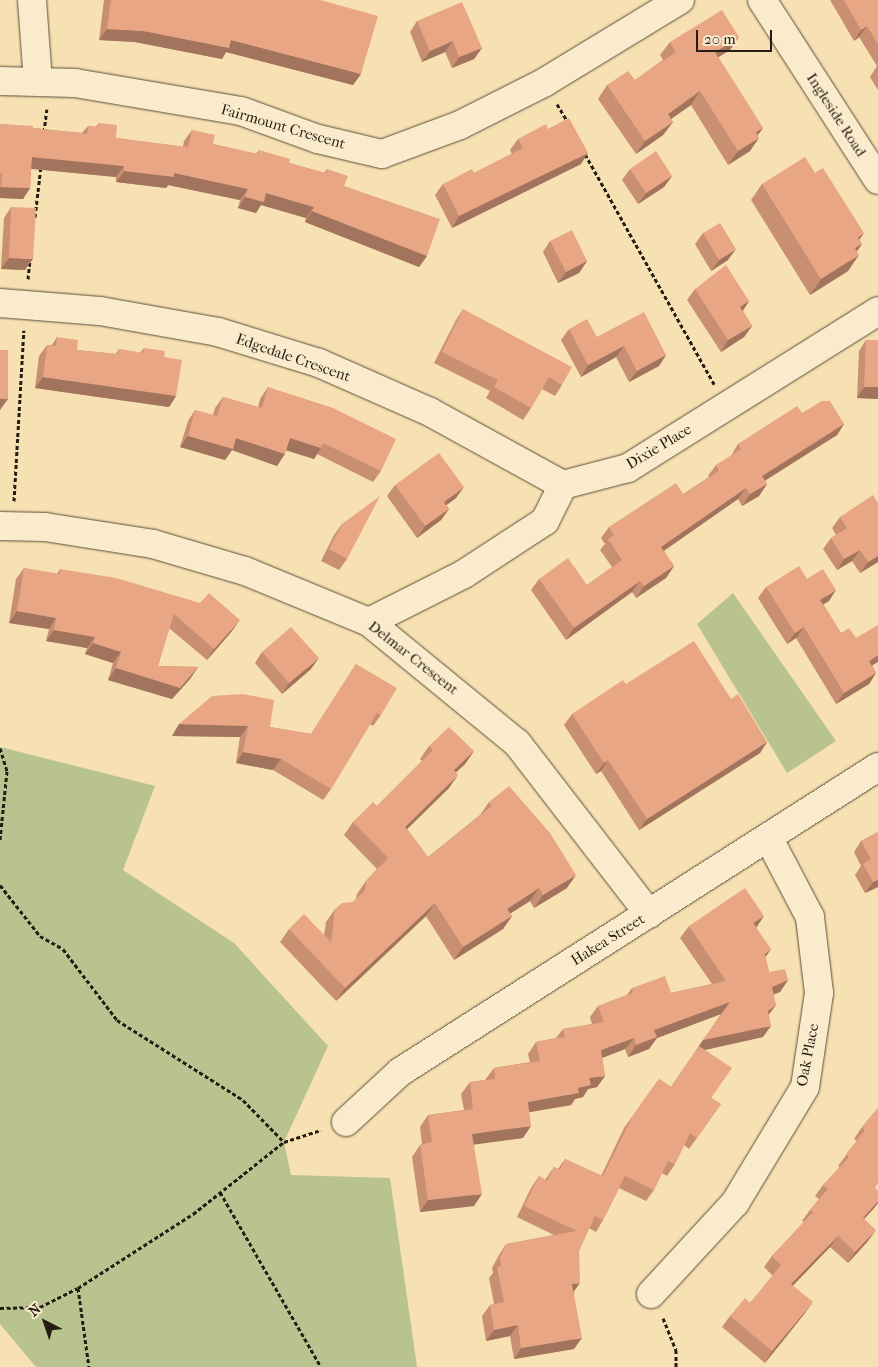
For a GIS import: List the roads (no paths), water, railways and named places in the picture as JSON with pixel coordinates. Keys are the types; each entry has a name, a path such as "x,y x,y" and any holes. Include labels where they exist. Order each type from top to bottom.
{"street":[{"path":"32,0 38,82"},
{"name":"Fairmount Crescent","path":"0,81 75,83 241,111 318,139 382,154 460,125 545,82 680,0"},
{"name":"Ingleside Road","path":"762,0 878,180"},
{"name":"Edgedale Crescent","path":"0,303 100,311 218,332 319,363 430,412 563,485"},
{"name":"Dixie Place","path":"563,485 628,468 878,311"},
{"path":"369,622 464,574 545,521 563,485"},
{"name":"Delmar Crescent","path":"0,526 45,527 153,544 245,571 369,622 518,744 649,914"},
{"name":"Hakea Street","path":"346,1122 400,1072 878,767"},
{"name":"Oak Place","path":"651,1294 735,1203 805,1087 819,992 810,917 768,837"}]}
